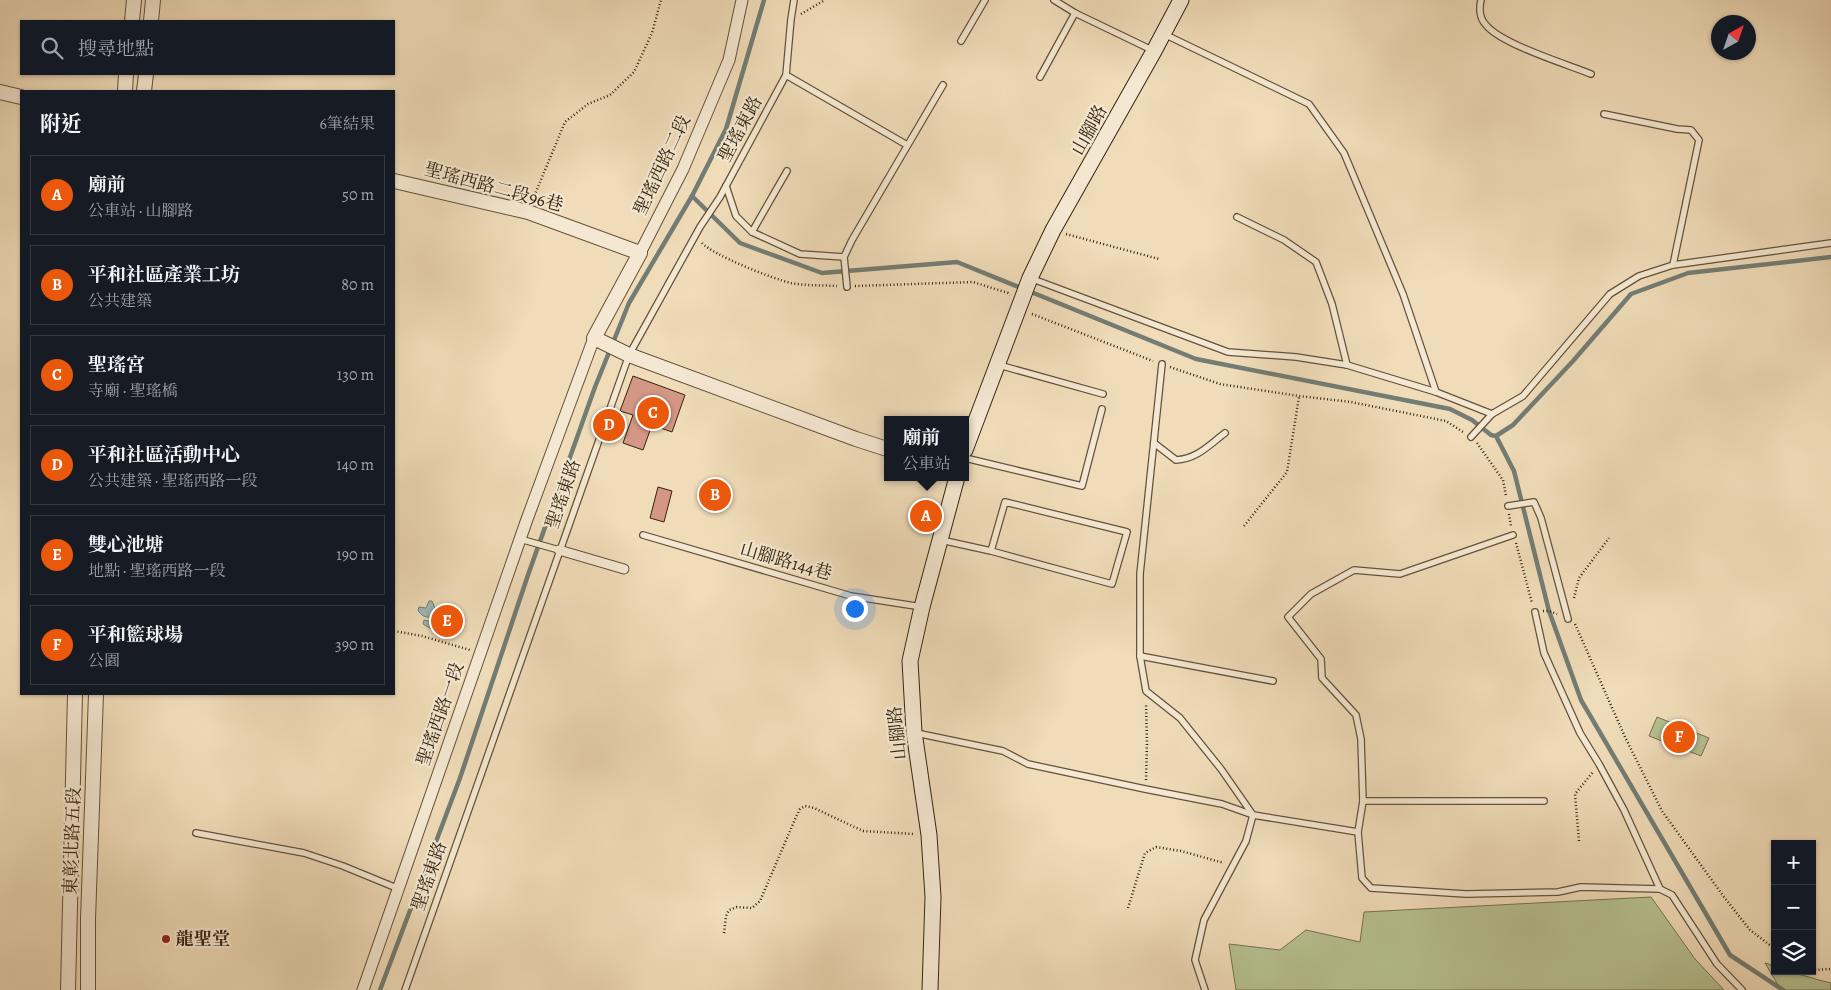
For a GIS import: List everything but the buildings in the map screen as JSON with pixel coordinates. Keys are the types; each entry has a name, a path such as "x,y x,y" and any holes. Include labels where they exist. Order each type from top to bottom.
{"main road":[{"name":"山腳路","path":"1021,304 1030,278 1053,230 1164,34 1181,0"},
{"path":"969,440 1021,304"},
{"name":"山腳路","path":"930,990 933,897 929,835 914,732 910,661 922,607 956,481"}],"street":[{"path":"132,20 134,0"},
{"path":"151,20 153,0"},
{"name":"聖瑤西路二段","path":"594,338 683,169 729,60 742,0"},
{"path":"125,90 126,75"},
{"path":"144,90 146,75"},
{"path":"0,92 20,97"},
{"name":"聖瑤西路二段96巷","path":"395,181 528,212 640,253"},
{"path":"594,338 626,353 856,439 884,447"},
{"name":"聖瑤西路一段","path":"363,990 520,539 594,338"},
{"path":"559,550 624,568"},
{"name":"東彰北路五段","path":"68,990 75,695"},
{"name":"東彰北路五段","path":"88,990 88,919 96,695"}],"lane":[{"name":"聖瑤東路","path":"405,990 626,353 695,235 720,197 786,75 790,19 794,0"},
{"path":"961,40 986,0"},
{"path":"1054,0 1076,13 1154,51"},
{"path":"1481,0 1479,11 1485,25 1502,39 1591,74"},
{"path":"1040,77 1076,13"},
{"path":"1164,34 1309,104 1344,153 1403,294 1436,392"},
{"path":"786,75 907,145"},
{"path":"847,287 844,257 852,240 943,85"},
{"path":"1604,114 1676,129 1691,130 1699,140 1673,265"},
{"path":"752,232 787,171"},
{"path":"726,186 736,216 752,232 800,254 844,257"},
{"path":"1237,217 1284,240 1316,262 1332,304 1347,365"},
{"path":"1472,437 1492,414 1523,396 1610,294 1639,276 1673,265 1831,243"},
{"path":"1030,278 1228,352 1296,357 1347,365 1436,392 1492,414"},
{"path":"1162,364 1140,574 1140,656 1146,691 1180,718 1221,769 1253,815"},
{"path":"998,365 1103,394"},
{"path":"969,459 1082,486 1102,409"},
{"path":"1154,443 1176,460 1188,459 1225,433"},
{"path":"941,540 992,551 1112,584 1127,532 1005,502 992,551"},
{"path":"1508,506 1534,502 1541,518 1568,619"},
{"name":"山腳路144巷","path":"643,535 851,596 922,607"},
{"path":"1513,535 1400,574 1354,570 1311,594 1288,617 1321,659 1322,678 1356,715 1361,739 1363,801 1358,832 1362,878 1371,888 1466,894 1558,892 1581,887 1660,889 1672,895 1717,964 1742,990"},
{"path":"520,539 559,550"},
{"path":"1535,612 1544,653 1580,733 1624,810 1660,889"},
{"path":"1140,656 1273,681"},
{"path":"914,732 1003,751 1028,764 1222,804 1253,815 1358,832"},
{"path":"1363,801 1544,800"},
{"path":"1206,990 1195,960 1204,920 1246,840 1253,815"},
{"path":"196,833 304,853 398,888"}],"path":[{"path":"528,212 566,122 588,104 610,94 634,72 652,34 661,0"},
{"path":"790,19 811,9 824,0"},
{"path":"1053,230 1159,259"},
{"path":"695,235 708,249 741,265 790,283 847,287 973,282 1008,293 1021,304 1162,364 1220,384 1351,402 1446,421 1472,437 1502,480 1513,535 1535,612 1549,611 1568,619 1576,625"},
{"path":"1244,526 1287,472 1300,396"},
{"path":"1574,605 1573,596 1579,578 1609,538"},
{"path":"1575,615 1576,625 1624,737 1662,811 1724,898 1750,930 1771,946"},
{"path":"395,631 422,636 480,653"},
{"path":"1145,789 1147,743 1146,691"},
{"path":"1579,841 1575,794 1599,764"},
{"path":"724,932 726,916 729,910 737,907 752,908 760,901 796,817 800,809 805,806 814,808 863,831 929,835"},
{"path":"1128,908 1145,853 1156,847 1181,851 1233,865"},
{"path":"1816,970 1831,969"}],"green space":[{"path":"1657,717 1709,738 1701,756 1649,736"},
{"path":"1651,897 1695,959 1724,990 1236,990 1229,944 1280,950 1306,930 1360,942 1364,912"},
{"path":"1765,963 1771,965 1771,973"},
{"path":"1772,975 1800,975 1831,983 1831,990 1781,990"}],"water":[{"path":"429,601 432,601 435,608 433,617 424,616 418,610 419,607 426,608"},
{"path":"437,615 442,617 442,621 437,629 433,630 423,624 424,620 433,622"}],"waterway":[{"path":"380,990 460,778 528,575 595,387 629,303 692,196 726,129 764,0"},
{"path":"692,196 740,243 822,273 957,262 1196,359 1450,409 1472,420 1491,435 1496,436 1514,471 1549,611 1581,700 1730,955 1783,990"},
{"path":"1496,436 1513,425 1573,361 1631,294 1688,273 1831,257"}],"place":[{"name":"聖瑤宮","path":"653,413"},
{"name":"平和社區活動中心","path":"609,425"},
{"name":"平和社區產業工坊","path":"715,495"},
{"name":"廟前","path":"926,516"},
{"name":"雙心池塘","path":"447,621"},
{"name":"平和籃球場","path":"1679,737"},
{"name":"龍聖堂","path":"166,939"}]}
